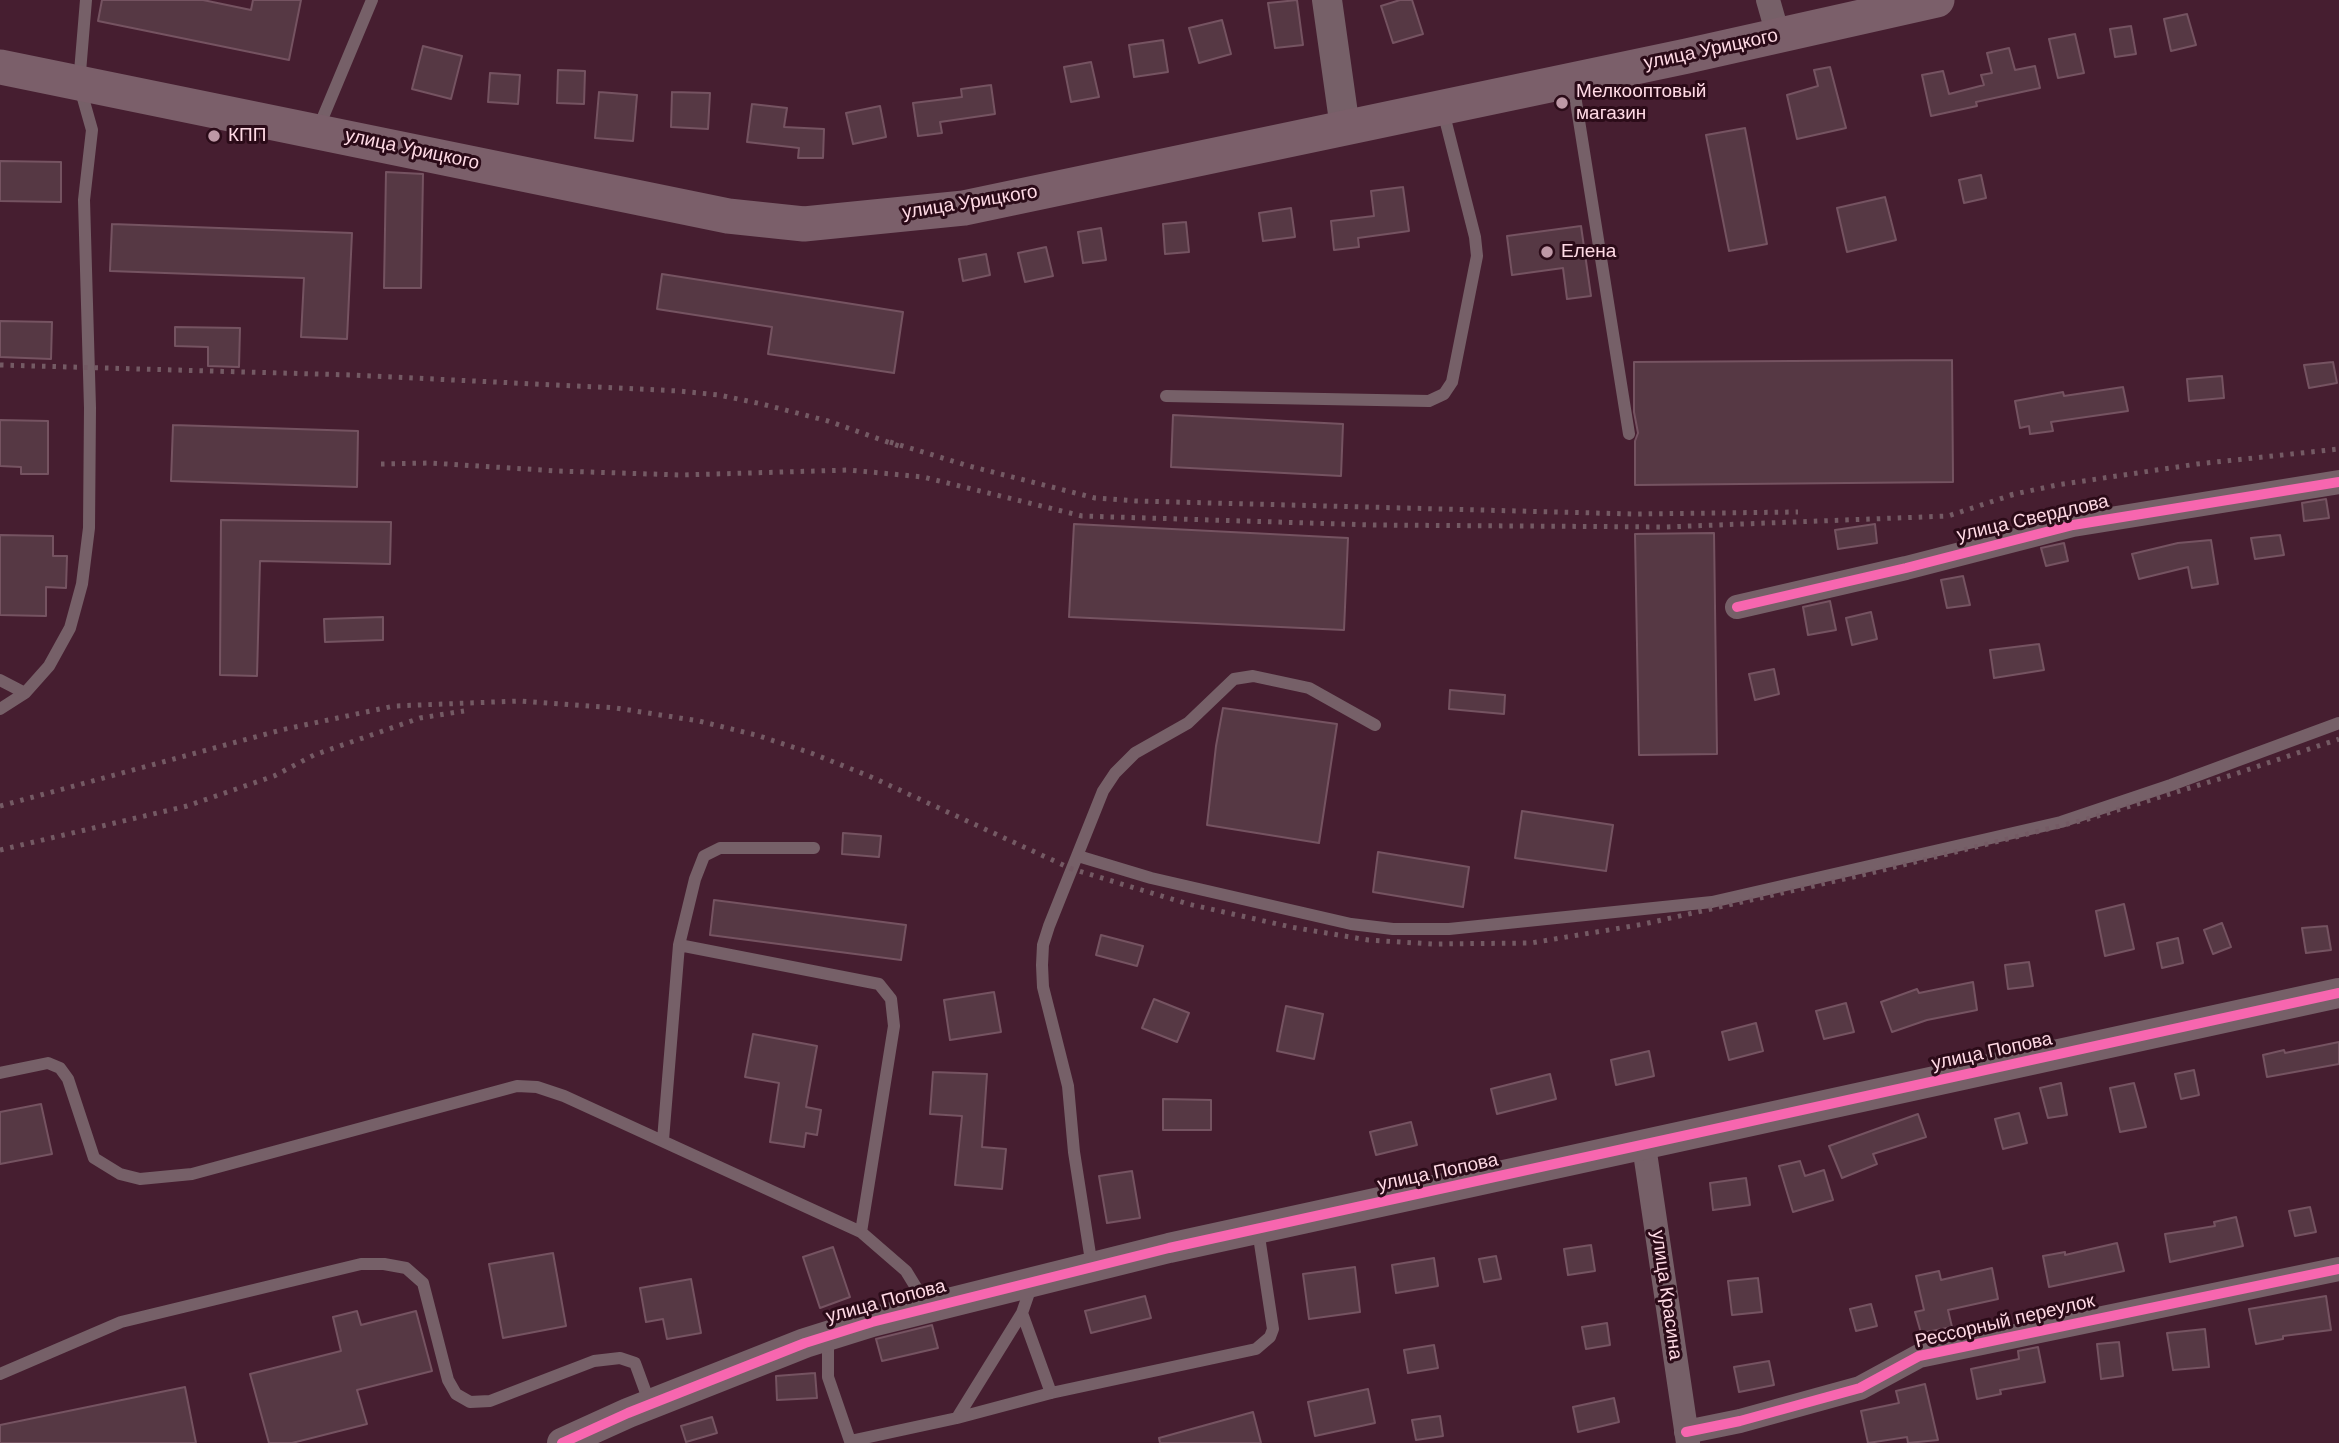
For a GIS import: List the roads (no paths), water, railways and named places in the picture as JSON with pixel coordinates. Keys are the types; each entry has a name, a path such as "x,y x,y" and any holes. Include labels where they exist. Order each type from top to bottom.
{"main road":[{"name":"улица Урицкого","path":"0,67 728,216 804,224 964,208 1937,0"}],"street":[{"path":"1327,0 1345,128"},
{"path":"1768,0 1778,35"},
{"name":"улица Свердлова","path":"1737,607 2073,526 2339,482"},
{"name":"улица Попова","path":"562,1443 651,1404 828,1335 928,1308 1258,1229 2339,993"},
{"name":"улица Красина","path":"1644,1146 1687,1437"},
{"name":"Рессорный переулок","path":"1687,1437 1860,1388 1919,1356 2339,1269"}],"lane":[{"path":"0,709 25,693 49,666 70,628 82,584 89,528 90,408 84,200 92,130 79,83 86,0"},
{"path":"318,131 370,2"},
{"path":"1572,79 1629,434"},
{"path":"1166,396 1429,401 1444,394 1452,382 1477,256 1475,237 1443,107"},
{"path":"1092,1267 1074,1152 1068,1086 1043,987 1043,945 1103,791 1135,753 1188,723 1234,679 1253,676 1309,688 1375,725"},
{"path":"0,680 25,693"},
{"path":"1078,856 1165,881 1351,924 1393,929 1449,929 1685,905 1712,902 1829,877 2061,822 2339,723"},
{"path":"663,1140 680,946 695,879 704,856 720,848 814,848"},
{"path":"680,946 879,984 891,999 894,1026 861,1232"},
{"path":"0,1073 48,1063 60,1068 68,1079 94,1158 120,1174 140,1179 192,1174 517,1086 537,1087 564,1096 663,1140 861,1232 906,1271 928,1308"},
{"path":"828,1335 828,1377 850,1442 1051,1393 1256,1349 1270,1337 1273,1329 1258,1229"},
{"path":"0,1374 121,1322 362,1264 384,1264 406,1268 422,1283 448,1380 456,1394 470,1402 490,1401 594,1362 620,1358 635,1363 651,1404"},
{"path":"957,1418 1022,1312 1033,1282"},
{"path":"1022,1312 1051,1393"}],"railway":[{"path":"0,365 351,375 679,391 719,395 762,404 828,421 899,446"},
{"path":"890,442 969,466 1095,498 1633,514 1798,512"},
{"path":"2010,495 2057,485 2197,464 2339,449"},
{"path":"381,464 430,463 681,475 849,470 923,477 1082,516 1373,525 1665,527 1948,516 2018,493"},
{"path":"0,806 281,730 394,706 519,701 616,708 699,721 756,735 811,753 869,776 1072,869 1188,904 1291,927 1368,940 1432,944 1531,943 1644,924 1871,873 2088,819 2339,739"},
{"path":"0,850 187,806 274,776 314,755 420,718 464,711"}],"place":[{"name":"Мелкооптовый магазин","path":"1562,103"},
{"name":"КПП","path":"214,136"},
{"name":"Елена","path":"1547,252"}]}
